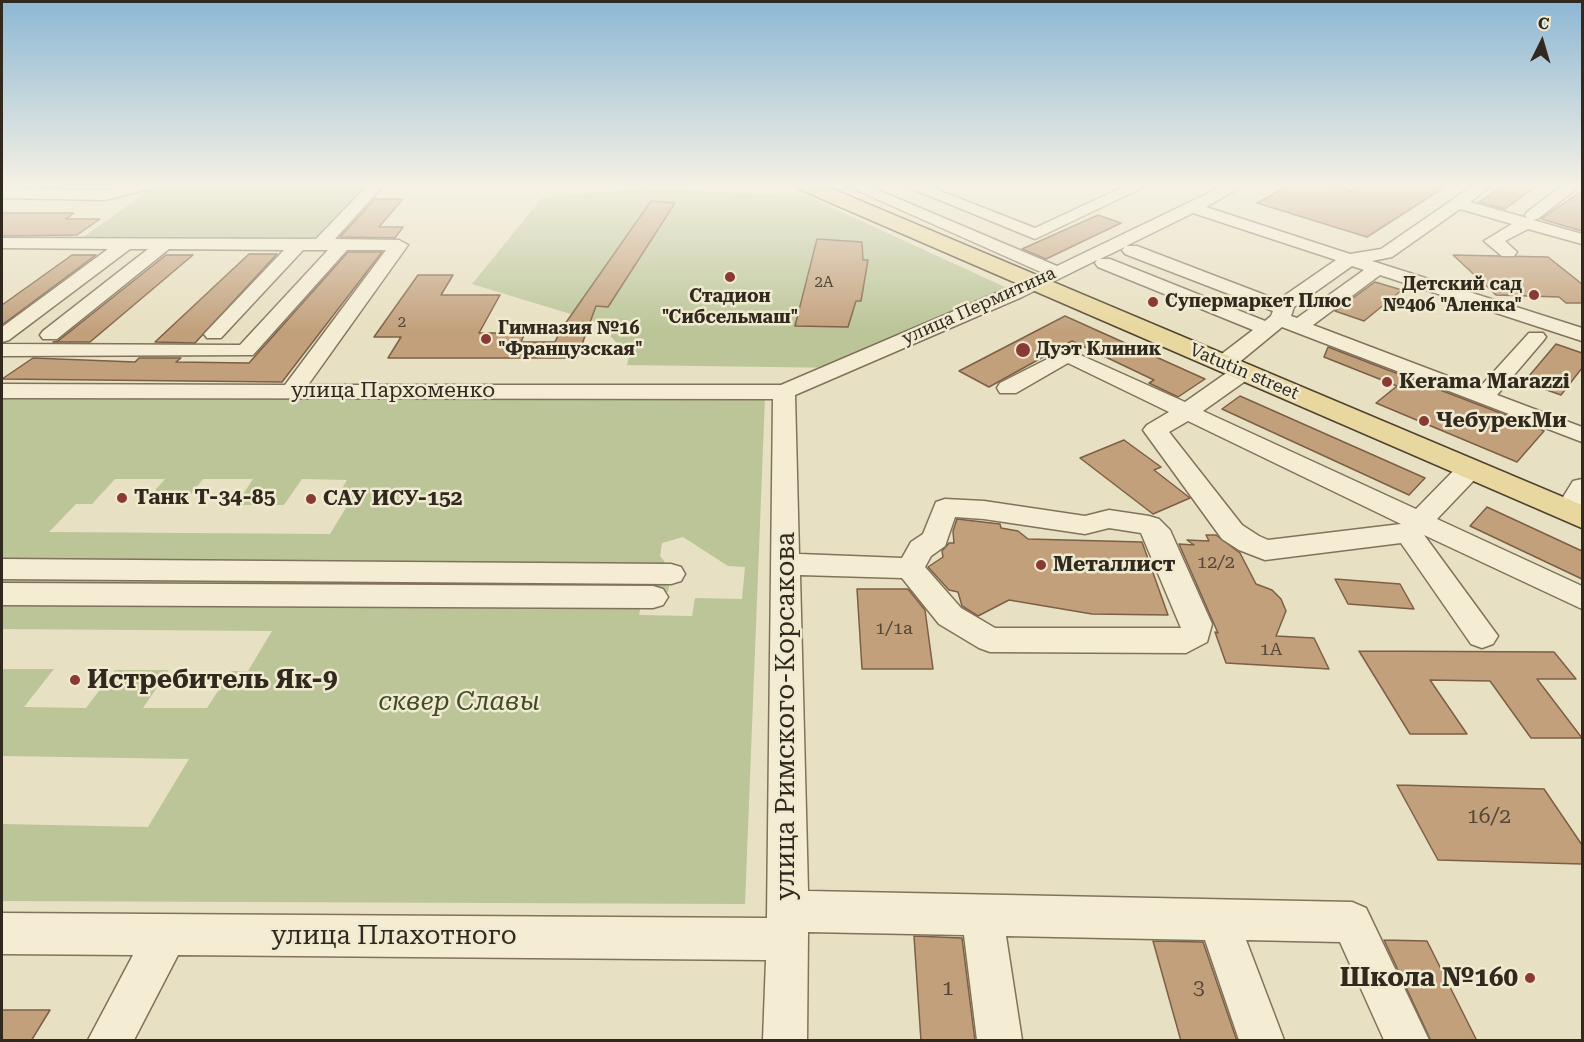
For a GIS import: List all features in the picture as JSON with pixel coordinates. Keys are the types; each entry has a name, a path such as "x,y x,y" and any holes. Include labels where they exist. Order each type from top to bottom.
{"main road":[{"name":"Vatutin street","path":"930,234 1045,278 1233,368 1470,469 1578,505"}],"street":[{"path":"320,244 330,234"},
{"path":"956,234 1045,278"},
{"name":"улица Пермитина","path":"783,392 1045,278 1140,234"},
{"path":"1272,234 1582,335"},
{"path":"1283,321 1285,304 1350,259 1386,254 1416,234"},
{"path":"1505,234 1493,241 1508,252"},
{"path":"1568,234 1582,239"},
{"path":"2,243 399,245 292,391"},
{"path":"2,336 127,243"},
{"path":"50,335 165,244"},
{"path":"214,334 299,244"},
{"path":"2,363 10,350 246,351 342,245"},
{"path":"1131,250 1283,321"},
{"path":"1104,264 1283,321 1582,435"},
{"path":"1378,268 1283,321 1187,412 1155,430 1232,532 1265,550 1414,527 1470,469"},
{"path":"1483,397 1536,337"},
{"path":"1008,388 1067,355 1187,412 1414,527 1582,598"},
{"name":"улица Пархоменко","path":"2,391 783,392"},
{"name":"улица Римского-Корсакова","path":"783,392 787,925 785,1041"},
{"path":"785,564 910,568 950,616 990,640 1186,641 1196,634 1197,624 1156,530 1149,525 1109,519 1085,525 984,510 945,508 935,538 921,549 910,568"},
{"path":"1414,527 1482,636"},
{"path":"2,569 671,574"},
{"path":"2,594 653,597"},
{"path":"982,915 999,1041"},
{"name":"улица Плахотного","path":"2,933 167,934 787,925 982,915 1352,922 1407,1041"},
{"path":"1218,919 1261,1041"},
{"path":"110,1041 167,934"}],"green space":[{"path":"88,234 321,234 315,240 79,240"},
{"name":"Стадион \"Сибсельмаш\"","path":"513,234 889,234 1005,287 842,368 627,365 629,356 597,322 472,284"},
{"name":"сквер Славы","path":"2,396 765,397 745,904 2,901 2,824 148,827 189,759 2,756 2,669 54,669 24,707 86,708 115,670 169,670 143,708 207,708 231,671 248,671 272,631 2,629","holes":["115,479 165,479 143,504 183,504 203,479 253,479 236,505 284,505 302,479 347,480 332,505 347,506 330,534 49,532 76,504 92,504","683,537 728,566 745,567 742,599 695,598 692,616 639,615 644,592 668,592 672,571 660,556 662,543"]}],"building":[{"path":"2,234 79,234 77,235 2,236"},
{"path":"343,234 398,234 395,238 340,237"},
{"path":"628,234 655,234 608,307 596,306 577,358 388,358 401,337 374,337 418,275 453,275 441,295 500,295 479,333 525,333 521,342 555,342 560,331"},
{"path":"1056,234 1099,234 1046,259 1022,249"},
{"path":"1356,234 1372,234 1367,237"},
{"path":"817,239 862,242 863,260 868,260 861,301 856,301 848,327 795,326"},
{"path":"348,252 382,252 282,382 2,379 33,358 135,362 139,358 181,358 176,362 249,363"},
{"path":"249,254 277,254 195,343 155,342"},
{"path":"72,255 96,255 2,325 2,305"},
{"path":"166,255 193,255 90,342 53,342 58,341"},
{"path":"1453,255 1548,257 1582,284 1582,303 1566,303 1559,297 1496,295"},
{"path":"1375,282 1402,290 1364,321 1335,311"},
{"path":"1065,316 1205,379 1178,397 1149,383 1154,380 1072,341 989,387 959,371"},
{"path":"1556,344 1582,353 1582,368 1561,395 1524,382"},
{"path":"1328,347 1544,431 1517,462 1376,403 1397,386 1324,357"},
{"path":"1240,396 1425,478 1409,495 1222,409"},
{"path":"1124,440 1161,467 1154,470 1190,498 1153,514 1080,458"},
{"path":"1487,507 1582,551 1582,579 1470,526"},
{"name":"Металлист","path":"957,519 1000,524 1001,528 1018,531 1028,539 1142,542 1168,615 1092,614 1009,600 978,616 962,606 958,592 949,590 928,567 943,557 942,551 949,543 954,543 953,531"},
{"path":"1206,535 1216,535 1240,553 1256,584 1272,590 1281,599 1286,611 1276,636 1314,638 1329,669 1226,663 1215,632 1218,633 1179,544 1194,545 1187,540 1209,541"},
{"path":"1335,579 1400,584 1414,609 1348,604"},
{"path":"857,589 908,589 925,610 933,669 862,669"},
{"path":"1359,651 1554,652 1576,679 1537,679 1582,738 1531,738 1490,681 1430,680 1467,734 1410,734"},
{"path":"1397,785 1544,789 1582,845 1582,864 1438,860"},
{"path":"914,936 962,938 975,1041 921,1041"},
{"path":"1384,940 1427,941 1477,1041 1431,1041"},
{"path":"1153,941 1203,942 1237,1041 1181,1041"},
{"path":"2,1010 50,1010 31,1041 2,1041"}],"place":[{"name":"Стадион \"Сибсельмаш\"","path":"730,277"},
{"name":"Детский сад №406 \"Аленка\"","path":"1534,295"},
{"name":"Супермаркет Плюс","path":"1153,302"},
{"name":"Гимназия №16 \"Французская\"","path":"486,339"},
{"name":"Дуэт Клиник","path":"1023,350"},
{"name":"Kerama Marazzi","path":"1387,382"},
{"name":"ЧебурекМи","path":"1424,421"},
{"name":"Танк Т-34-85","path":"122,498"},
{"name":"САУ ИСУ-152","path":"311,499"},
{"name":"Металлист","path":"1041,565"},
{"name":"Истребитель Як-9","path":"75,680"},
{"name":"Школа №160","path":"1530,978"}]}
